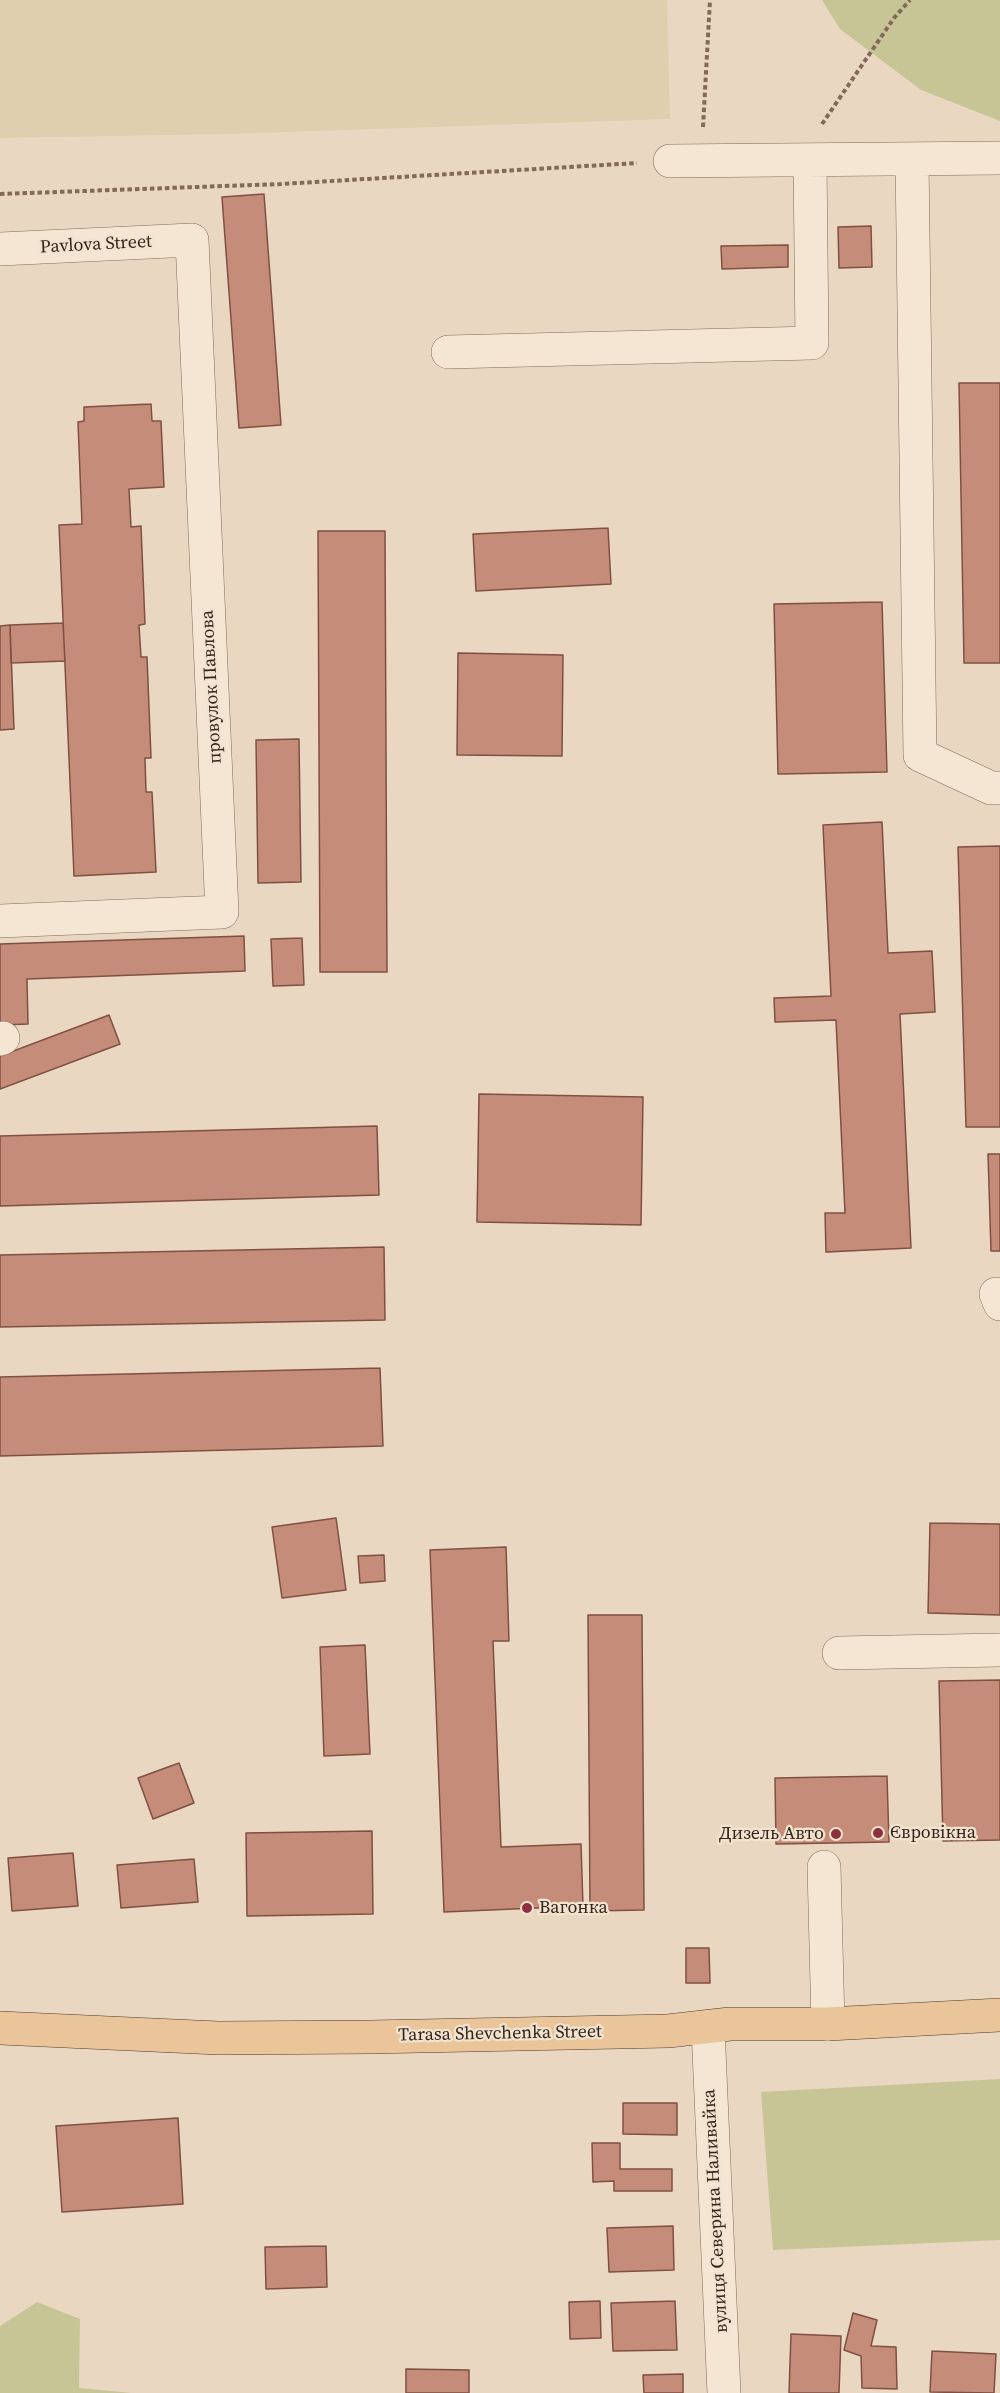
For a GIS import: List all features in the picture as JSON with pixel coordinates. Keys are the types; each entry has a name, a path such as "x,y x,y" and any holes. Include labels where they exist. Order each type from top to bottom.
{"main road":[{"name":"Tarasa Shevchenka Street","path":"0,2028 218,2038 394,2037 668,2031 730,2024 828,2024 1000,2015"}],"street":[{"path":"686,161 1000,158"},
{"path":"912,159 920,755 991,788 1000,788"},
{"path":"448,352 812,343 804,160"},
{"name":"Pavlova Street","path":"0,249 192,240"},
{"name":"провулок Павлова","path":"0,921 222,912 192,240"},
{"path":"839,1653 1000,1650"},
{"path":"824,1867 828,2024"},
{"name":"вулиця Северина Наливайка","path":"708,2028 724,2393"}],"path":[{"path":"0,194 281,184 686,161 710,0"},
{"path":"804,160 894,18 910,0"}],"shaded area":[{"path":"0,0 667,0 670,119 229,134 0,138"},
{"path":"822,0 1000,0 1000,121 921,90 840,29"},
{"path":"1000,2079 1000,2240 773,2250 761,2092"},
{"path":"37,2302 80,2319 79,2388 132,2393 0,2393 0,2326"}],"building":[{"path":"264,194 281,425 239,428 222,197"},
{"path":"871,226 872,267 839,268 838,227"},
{"path":"788,245 788,267 722,269 721,246"},
{"path":"959,383 1000,383 1000,663 964,663"},
{"path":"151,404 152,421 161,421 164,487 129,489 131,527 141,526 145,624 139,625 141,657 147,657 151,758 145,758 146,792 152,792 156,872 74,876 59,525 82,524 78,422 84,421 84,407"},
{"path":"608,528 611,584 476,591 473,534"},
{"path":"318,531 385,531 387,972 320,972"},
{"path":"882,602 887,772 778,774 774,604"},
{"path":"63,623 65,661 11,663 10,625"},
{"path":"10,625 14,729 0,730 0,626"},
{"path":"458,653 563,655 562,756 457,755"},
{"path":"299,739 301,882 258,883 256,740"},
{"path":"882,822 888,953 932,951 935,1012 900,1014 911,1248 826,1252 825,1213 845,1213 836,1020 775,1022 774,998 831,996 823,825"},
{"path":"1000,846 1000,1127 966,1127 958,847"},
{"path":"244,936 245,971 27,979 28,1024 0,1025 0,944"},
{"path":"302,938 304,985 273,986 271,939"},
{"path":"109,1015 120,1044 0,1089 0,1056"},
{"path":"479,1094 643,1097 641,1225 477,1222"},
{"path":"377,1126 379,1195 0,1206 0,1136"},
{"path":"988,1154 1000,1154 1000,1251 991,1251"},
{"path":"384,1247 385,1320 0,1327 0,1255"},
{"path":"380,1368 383,1446 0,1456 0,1377"},
{"path":"336,1518 346,1590 282,1598 272,1527"},
{"path":"930,1523 1000,1524 1000,1615 928,1613"},
{"path":"506,1547 509,1641 493,1641 501,1847 581,1844 583,1906 444,1912 430,1550"},
{"path":"384,1555 385,1581 360,1583 358,1556"},
{"path":"588,1615 642,1615 644,1910 590,1911"},
{"path":"365,1645 370,1754 324,1756 320,1647"},
{"path":"1000,1680 1000,1840 943,1841 939,1681"},
{"path":"179,1763 194,1803 153,1819 138,1778"},
{"path":"887,1776 889,1842 776,1844 775,1778"},
{"path":"372,1831 373,1914 247,1916 246,1833"},
{"path":"73,1853 78,1906 12,1911 8,1858"},
{"path":"194,1859 198,1902 121,1908 117,1865"},
{"path":"686,1948 709,1948 710,1983 686,1983"},
{"path":"623,2103 677,2103 677,2135 623,2134"},
{"path":"178,2118 183,2204 62,2212 56,2126"},
{"path":"592,2143 620,2143 620,2169 672,2169 672,2191 614,2191 614,2181 593,2182"},
{"path":"673,2226 674,2270 609,2272 607,2228"},
{"path":"326,2246 327,2287 266,2289 265,2247"},
{"path":"600,2301 601,2338 570,2339 569,2302"},
{"path":"675,2301 677,2350 613,2351 611,2303"},
{"path":"853,2313 877,2320 871,2346 896,2347 897,2389 862,2388 861,2356 844,2350"},
{"path":"791,2334 841,2336 839,2393 789,2393"},
{"path":"932,2351 996,2354 994,2393 930,2392"},
{"path":"406,2369 469,2370 469,2393 406,2393"},
{"path":"683,2374 683,2393 644,2393 643,2375"}],"place":[{"name":"Євровікна","path":"878,1833"},
{"name":"Дизель Авто","path":"836,1834"},
{"name":"Вагонка","path":"527,1908"}]}
